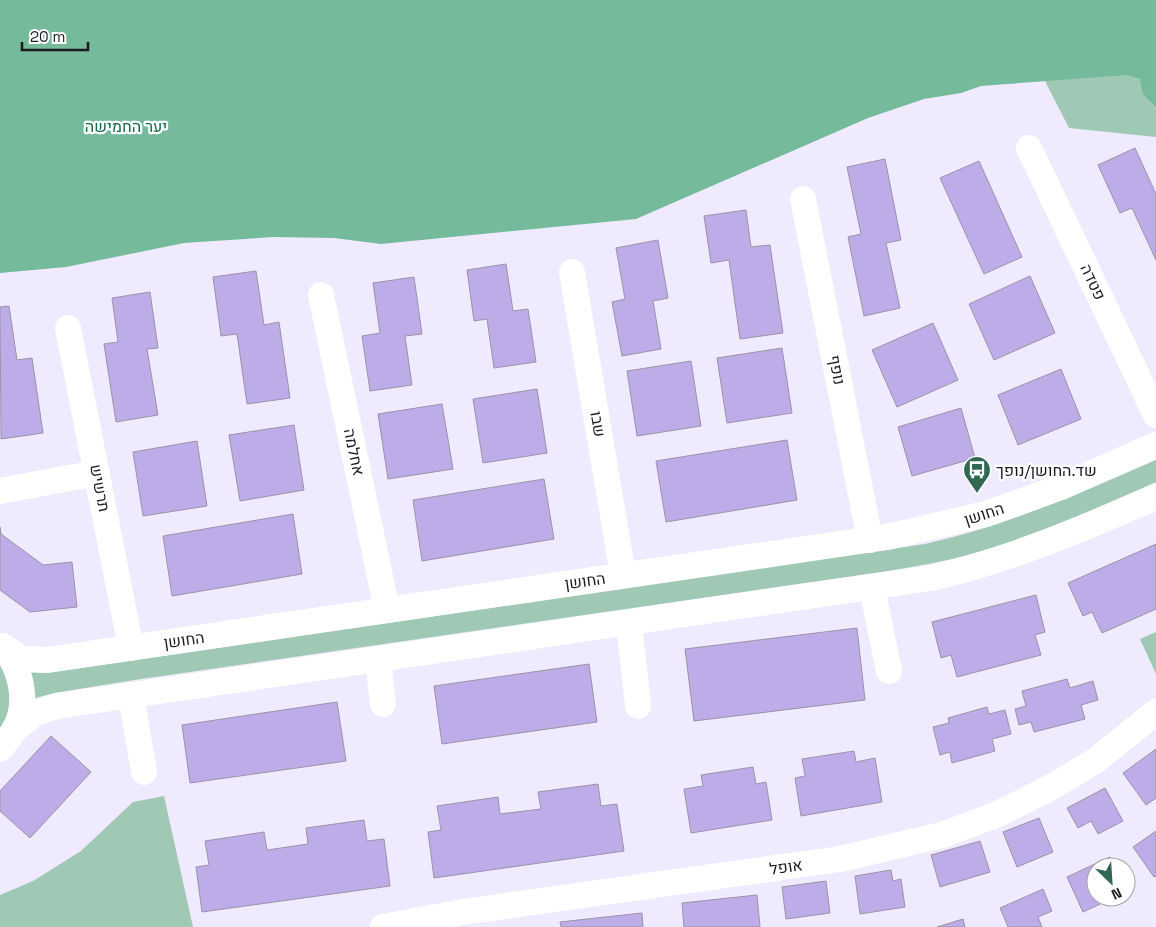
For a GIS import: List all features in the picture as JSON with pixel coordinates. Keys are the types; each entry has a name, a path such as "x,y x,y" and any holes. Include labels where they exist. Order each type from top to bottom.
{"street":[{"name":"פטדה","path":"1029,148 1156,415"},
{"name":"נופף","path":"803,199 870,540"},
{"name":"שבו","path":"572,272 624,576"},
{"name":"אחלמה","path":"321,295 387,610"},
{"name":"תרשיש","path":"68,328 131,648"},
{"name":"החושן","path":"2,646 22,659 47,660 922,531 986,514 1061,487 1156,445"},
{"path":"0,490 97,473"},
{"path":"7,739 36,713 57,706 931,578 1001,560 1079,531 1156,497"},
{"path":"872,588 889,671"},
{"path":"629,623 638,706"},
{"path":"2,646 17,668 22,696 20,713 7,739"},
{"path":"378,659 383,704"},
{"path":"131,695 144,772"},
{"name":"אופל","path":"383,927 463,912 840,859 942,835 998,814 1048,789 1095,761 1156,712"}],"green space":[{"name":"יער החמישה","path":"0,0 1156,0 1156,107 1143,94 1140,79 1127,75 981,86 961,93 924,99 868,118 636,219 381,244 334,238 274,237 184,243 66,267 0,273"},
{"path":"1029,50 1123,67 1156,91 1156,137 1069,128"},
{"path":"1156,460 1156,482 1064,522 1016,540 968,555 933,563 862,575 141,679 54,693 32,699 30,672 47,673 925,544 955,537 1014,518"},
{"path":"1156,632 1156,674 1140,639"},
{"path":"0,665 9,688 9,705 0,728"},
{"path":"164,796 193,927 0,927 0,895 33,881 81,851 133,802"}],"building":[{"path":"1135,148 1156,194 1156,260 1132,208 1120,213 1098,165"},
{"path":"885,159 901,240 886,243 900,308 864,316 848,237 861,234 847,167"},
{"path":"979,161 1022,257 984,274 940,178"},
{"path":"746,210 751,247 770,245 783,333 740,339 729,260 711,263 704,216"},
{"path":"658,240 668,298 653,301 661,349 622,356 612,302 625,299 616,248"},
{"path":"506,264 513,311 528,309 536,362 494,368 487,319 474,321 467,270"},
{"path":"256,271 264,325 279,322 290,398 247,404 237,334 221,336 213,277"},
{"path":"1030,276 1055,333 994,360 969,304"},
{"path":"414,277 422,334 405,336 412,385 370,391 362,336 380,333 373,283"},
{"path":"150,292 158,348 147,349 158,415 116,422 104,344 118,342 112,298"},
{"path":"9,306 17,360 32,358 43,433 1,439 0,307"},
{"path":"933,323 958,380 897,407 872,350"},
{"path":"782,348 792,413 727,423 717,358"},
{"path":"691,361 701,426 637,436 627,371"},
{"path":"1061,369 1081,419 1018,445 998,395"},
{"path":"537,389 547,453 483,463 473,399"},
{"path":"442,404 453,469 388,479 378,414"},
{"path":"961,408 975,458 912,476 898,427"},
{"path":"294,425 304,490 240,501 229,435"},
{"path":"787,440 797,500 666,522 656,461"},
{"path":"197,441 207,506 143,516 133,452"},
{"path":"544,479 554,539 422,561 413,500"},
{"path":"293,514 302,574 172,596 163,536"},
{"path":"0,527 1,534 43,565 72,562 77,607 30,612 0,590"},
{"path":"1156,544 1156,609 1102,633 1092,612 1083,616 1068,583"},
{"path":"1036,595 1045,632 1035,635 1041,655 957,677 951,655 941,658 932,622"},
{"path":"857,628 865,700 694,721 685,649"},
{"path":"589,664 597,722 442,744 434,686"},
{"path":"1067,679 1070,688 1093,681 1098,700 1081,705 1085,719 1034,732 1031,722 1019,725 1015,709 1026,706 1022,691"},
{"path":"337,702 346,761 190,783 182,725"},
{"path":"987,707 989,714 1005,710 1011,734 992,739 995,751 952,763 950,752 940,755 933,727 949,723 948,718"},
{"path":"51,736 91,772 30,838 0,811 0,791"},
{"path":"1156,749 1156,798 1146,805 1123,773"},
{"path":"854,751 856,762 875,758 882,802 801,816 795,778 805,776 802,759"},
{"path":"753,767 756,784 766,782 772,820 691,833 684,789 703,786 701,775"},
{"path":"598,784 601,806 617,804 624,851 434,878 428,832 441,830 437,806 498,797 500,814 541,809 538,792"},
{"path":"1105,788 1123,821 1098,834 1091,821 1078,828 1067,808"},
{"path":"1039,818 1053,852 1017,867 1003,832"},
{"path":"364,820 367,841 384,839 390,886 202,912 196,867 209,865 205,841 264,832 267,850 308,844 306,828"},
{"path":"1156,831 1156,876 1154,877 1133,847"},
{"path":"980,841 990,872 940,887 931,855"},
{"path":"1086,868 1086,907 1094,907 1083,912 1067,877"},
{"path":"891,870 893,881 901,879 905,907 860,914 855,876"},
{"path":"826,881 830,913 786,919 782,887"},
{"path":"1043,889 1052,911 1038,917 1042,927 1008,927 1000,908"},
{"path":"757,895 760,927 684,927 682,903"},
{"path":"642,913 643,927 561,927 560,922"},
{"path":"963,919 965,927 937,927"}],"place":[{"name":"שד.החושן/נופך","path":"977,494"}]}
